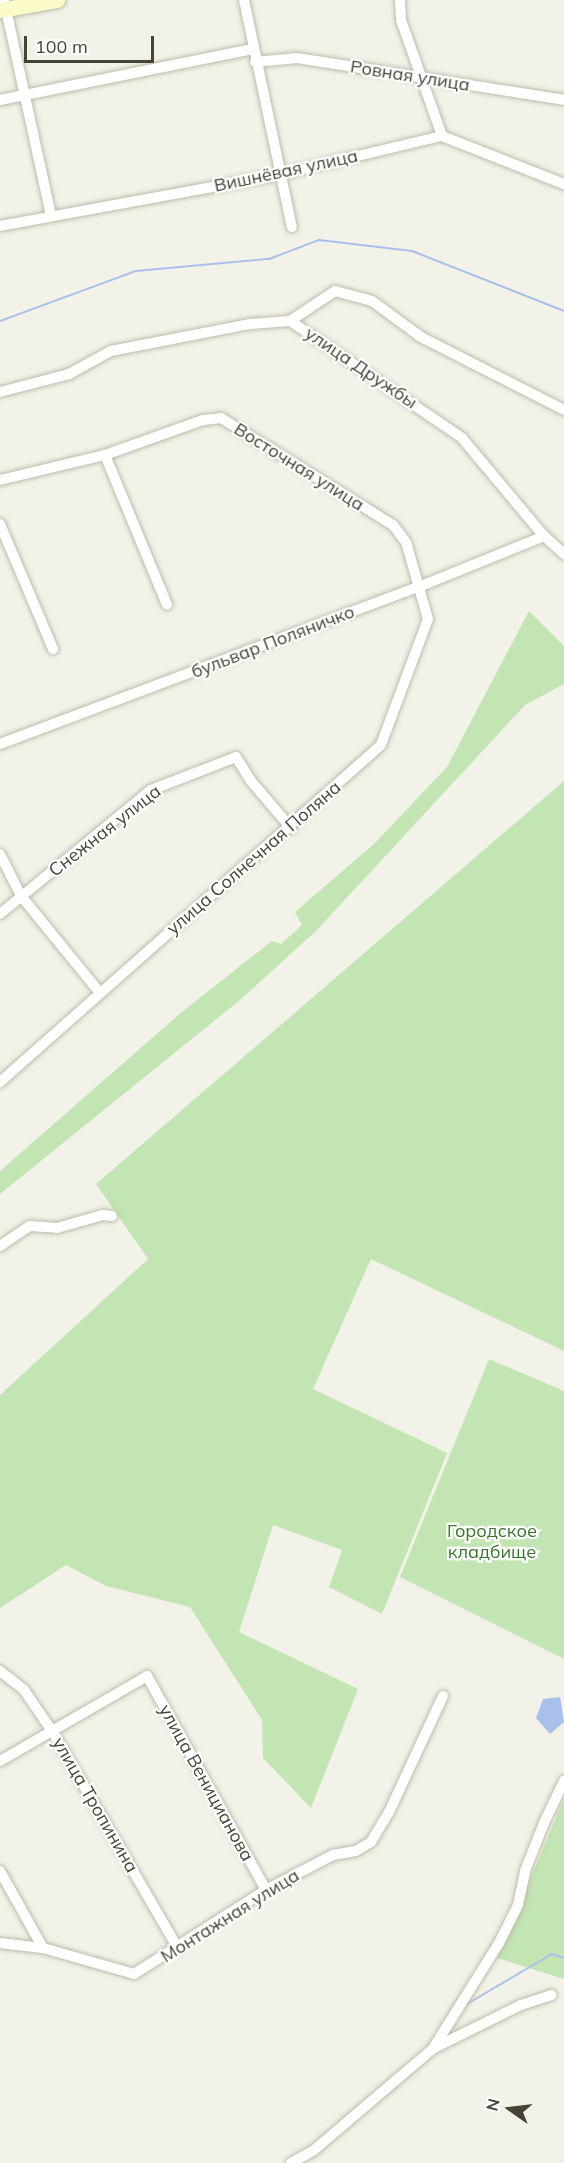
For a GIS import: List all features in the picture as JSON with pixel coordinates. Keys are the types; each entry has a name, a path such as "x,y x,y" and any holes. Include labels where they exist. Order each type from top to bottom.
{"main road":[{"path":"3,6 57,0"}],"street":[{"path":"244,0 255,62 282,174 292,227"},
{"path":"400,0 401,20 442,136 564,184"},
{"path":"3,6 26,95 51,216"},
{"path":"0,100 253,48"},
{"name":"Ровная улица","path":"255,62 297,58 564,100"},
{"name":"Вишнёвая улица","path":"0,226 282,174 442,136"},
{"path":"290,321 316,300 335,291 372,301 422,338 564,410"},
{"name":"улица Дружбы","path":"0,392 69,374 111,351 250,324 290,321 462,438 544,536 564,554"},
{"name":"Восточная улица","path":"0,480 105,455 203,420 221,418 393,525 405,542 421,586"},
{"path":"105,455 167,605"},
{"path":"0,524 53,649"},
{"name":"бульвар Поляничко","path":"0,744 421,586 544,536"},
{"name":"улица Солнечная Поляна","path":"0,1082 291,828 381,745 428,619 421,586"},
{"name":"Снежная улица","path":"0,914 150,790 236,757 251,781 291,828"},
{"path":"0,854 21,896 100,993"},
{"path":"0,1246 30,1226 57,1228 103,1215 112,1216"},
{"name":"улица Тропинина","path":"0,1671 24,1690 52,1731 178,1948"},
{"name":"улица Веницианова","path":"52,1731 147,1676 266,1890"},
{"name":"Монтажная улица","path":"0,1943 42,1948 134,1974 266,1890 333,1855 356,1851 371,1842 443,1696"},
{"path":"0,1761 52,1731"},
{"path":"434,2048 499,1943 518,1905 525,1871 564,1781"},
{"path":"0,1871 42,1948"},
{"path":"291,2163 305,2153 314,2150 434,2048 551,1995"},
{"path":"305,2153 315,2163"}],"green space":[{"path":"529,611 564,646 564,684 525,705 316,931 240,1000 0,1194 0,1171 183,1011 272,941 281,944 302,925 295,912 375,843 447,767"},
{"path":"564,781 564,1351 371,1259 313,1389 447,1453 382,1614 329,1587 342,1550 273,1525 239,1632 358,1689 311,1808 263,1758 262,1720 190,1607 106,1586 66,1565 0,1608 0,1395 148,1259 96,1184"},
{"name":"Городское кладбище","path":"489,1359 564,1391 564,1659 400,1577"},
{"path":"564,1799 564,1979 497,1958"}],"water":[{"path":"560,1697 564,1722 550,1734 536,1718 543,1699"}],"waterway":[{"path":"0,321 136,271 269,259 319,240 412,251 564,311"},
{"path":"467,2004 552,1954 564,1958"}]}
